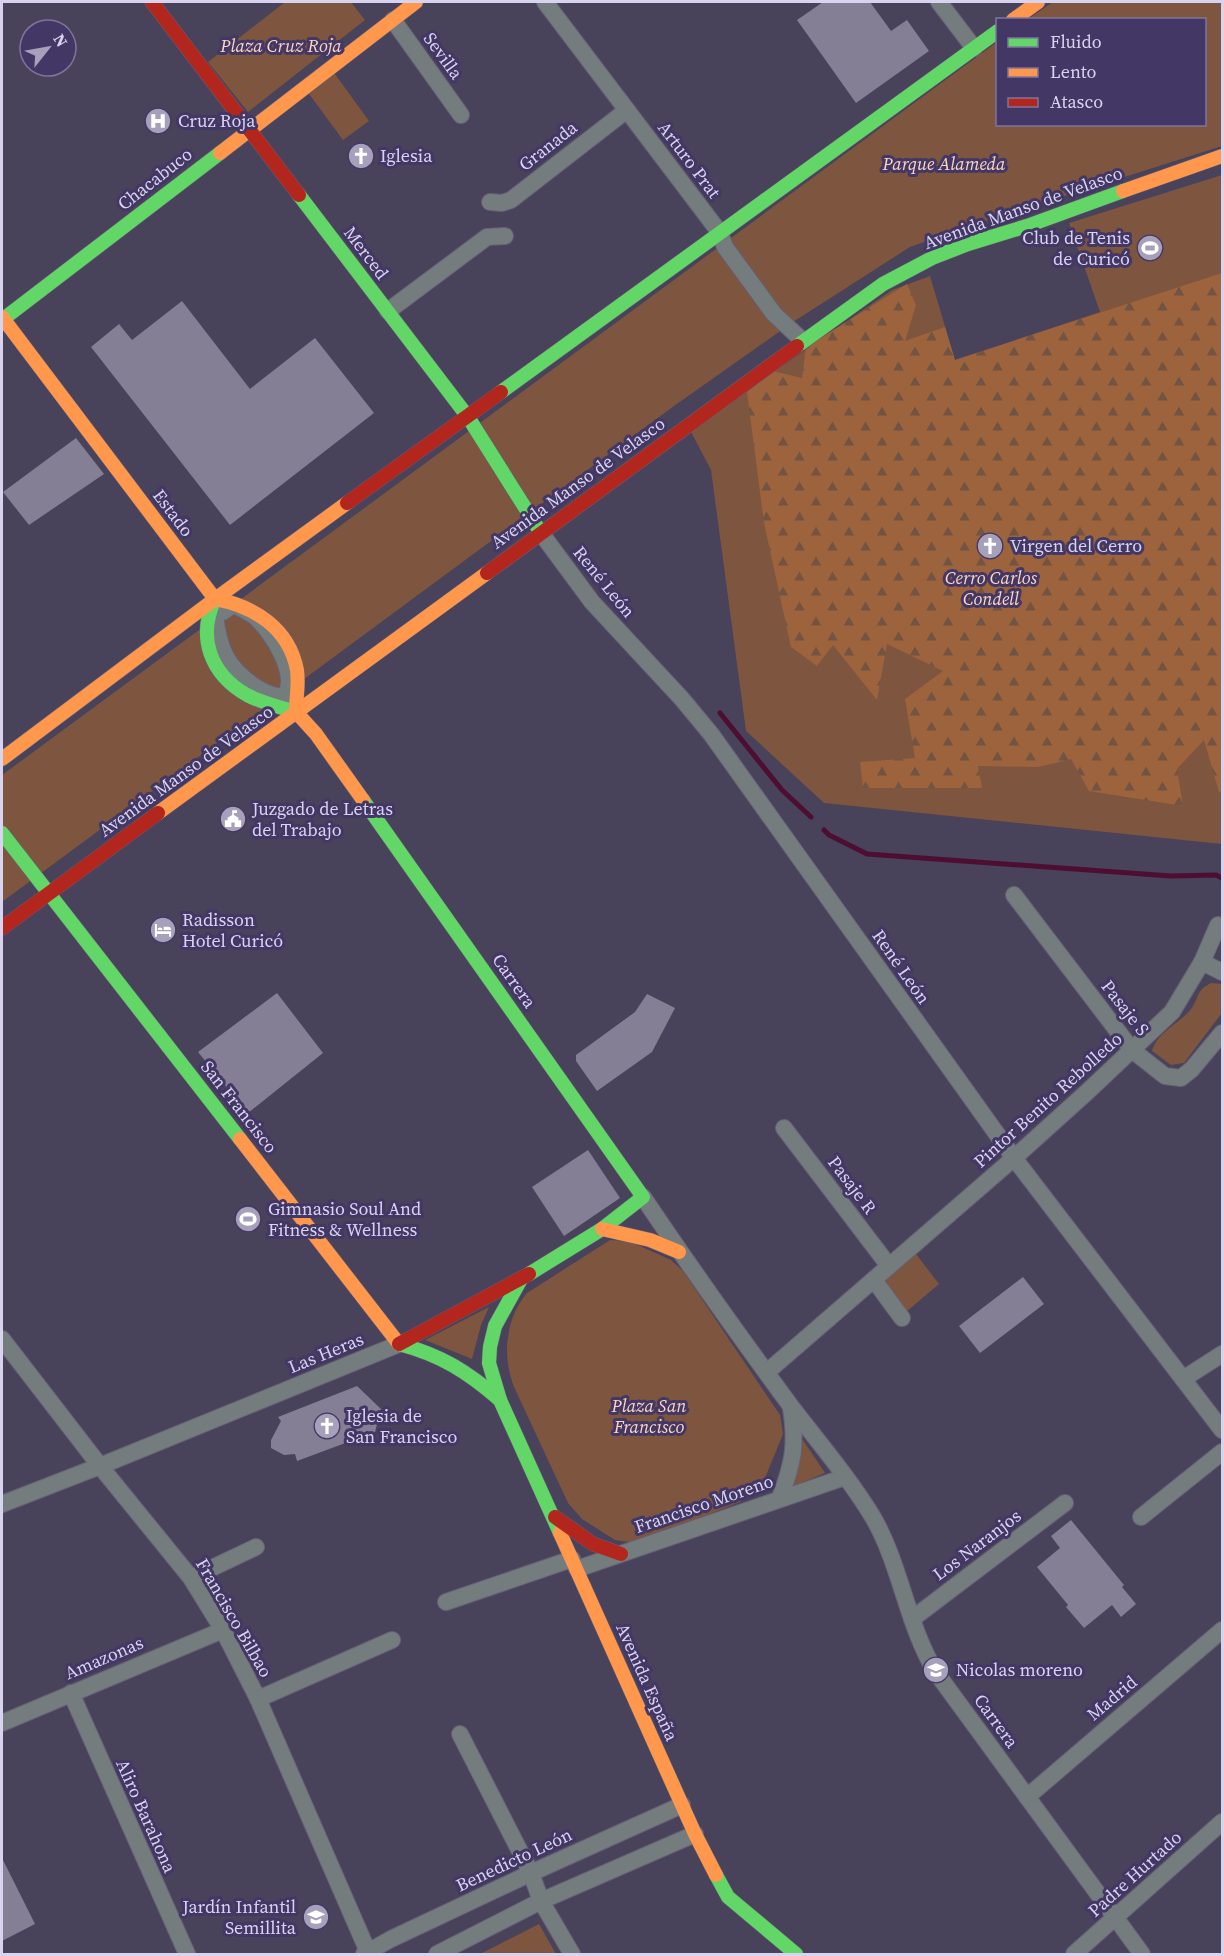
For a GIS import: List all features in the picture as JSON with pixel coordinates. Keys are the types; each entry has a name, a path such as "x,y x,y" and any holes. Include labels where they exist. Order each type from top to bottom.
{"main road":[{"name":"Merced","path":"152,2 468,417 541,533"},
{"name":"Chacabuco","path":"2,319 416,2"},
{"path":"1016,18 1038,2"},
{"path":"2,759 219,606 240,604 254,610 266,618 283,637 290,648 297,670 296,712 243,692 224,676 212,657 205,636 206,616 219,606 468,417 996,32"},
{"name":"Avenida Manso de Velasco","path":"2,928 883,284 932,258 968,244 1027,226 1222,156"},
{"name":"Estado","path":"2,319 219,606"},
{"name":"Carrera","path":"296,712 316,734 643,1197"},
{"name":"San Francisco","path":"2,833 399,1344"},
{"name":"Las Heras","path":"399,1344 521,1279 602,1229 643,1197"},
{"path":"602,1229 650,1240 680,1252"},
{"name":"Avenida España","path":"521,1279 495,1324 491,1342 489,1360 500,1400 695,1834 728,1897 796,1954"},
{"name":"Avenida España","path":"399,1344 425,1350 450,1361 475,1378 500,1400"},
{"path":"552,1514 588,1543 597,1548 621,1554"}],"street":[{"name":"Arturo Prat","path":"545,2 720,233 725,247 774,314 803,341"},
{"path":"939,2 974,48"},
{"name":"Sevilla","path":"393,20 461,115"},
{"name":"Granada","path":"490,202 502,204 511,200 627,110"},
{"path":"388,311 487,237 505,236"},
{"name":"René León","path":"541,533 592,602 682,699 711,734 1014,1158 1222,1430"},
{"path":"233,605 252,615 274,638 288,676 288,692 285,696 279,698 265,693 232,667 217,637 215,612 219,606 233,605"},
{"name":"Pasaje S","path":"1014,895 1132,1050 1165,1076 1181,1078 1192,1069 1222,1033"},
{"name":"Pintor Benito Rebolledo","path":"767,1372 1014,1158 1172,1012 1190,985 1218,925"},
{"path":"1202,962 1222,972"},
{"name":"Pasaje R","path":"784,1128 889,1266"},
{"name":"Carrera","path":"643,1197 680,1252 874,1519 884,1538 912,1619 935,1671 1142,1954"},
{"path":"874,1280 902,1318"},
{"name":"Francisco Bilbao","path":"2,1339 100,1466 191,1578 223,1630 258,1699 367,1954"},
{"name":"Las Heras","path":"2,1504 399,1344"},
{"path":"1184,1379 1222,1354"},
{"name":"Carrera","path":"780,1498 790,1471 794,1450 795,1431 790,1404"},
{"path":"1141,1517 1222,1452"},
{"name":"Francisco Moreno","path":"446,1602 574,1564 621,1554 845,1477"},
{"name":"Los Naranjos","path":"912,1619 1065,1503"},
{"path":"191,1578 256,1547"},
{"name":"Amazonas","path":"2,1723 223,1630"},
{"name":"Madrid","path":"1027,1797 1222,1630"},
{"path":"258,1699 392,1640"},
{"name":"Aliro Barahona","path":"70,1693 187,1954"},
{"path":"460,1734 531,1873 541,1901 572,1954"},
{"name":"Benedicto León","path":"367,1954 391,1939 682,1805"},
{"name":"Padre Hurtado","path":"1074,1954 1222,1822"},
{"path":"437,1954 541,1901 695,1834"}],"green space":[{"name":"Plaza Cruz Roja","path":"285,2 351,2 365,20 248,112 208,62"},
{"name":"Parque Alameda","path":"1053,2 1222,2 1222,146 910,247 793,322 674,406 2,902 2,775 996,43 996,126 1206,126 1206,18 1029,18"},
{"path":"327,63 369,121 343,140 301,83"},
{"name":"Cerro Carlos Condell","path":"1222,175 1222,844 824,803 746,731 711,470 690,430 892,290 930,276 955,360 1100,312 1069,223"},
{"name":"Cerro Carlos Condell","path":"1222,273 1222,791 1219,792 1204,740 1177,769 1183,806 1089,791 1071,759 1039,767 978,766 982,788 863,788 860,762 915,758 905,699 943,671 887,644 877,700 833,645 817,666 791,647 764,523 747,392 773,371 802,378 806,347 907,284 916,305 905,341 945,327 955,360"},
{"path":"1211,983 1222,984 1222,1013 1184,1063 1171,1065 1152,1051 1155,1044 1191,1009 1200,992"},
{"name":"Plaza San Francisco","path":"610,1240 629,1241 671,1260 683,1271 780,1415 783,1434 763,1483 754,1494 740,1502 646,1539 629,1542 615,1540 582,1519 568,1503 514,1387 507,1350 514,1314 527,1293"},
{"path":"916,1254 939,1284 906,1312 883,1281"},
{"path":"489,1307 481,1325 472,1359 425,1340"},
{"path":"803,1440 825,1473 789,1488"},
{"path":"539,1924 556,1954 480,1954"}],"building":[{"path":"823,2 870,2 891,31 907,20 929,51 856,103 797,20"},
{"path":"182,301 250,389 315,338 374,413 230,525 91,347 119,324 132,340"},
{"path":"76,438 104,474 29,525 3,492"},
{"path":"277,993 323,1053 248,1113 198,1052"},
{"path":"647,994 675,1008 652,1052 597,1091 576,1061 576,1055 635,1012"},
{"path":"588,1150 620,1198 564,1236 532,1187"},
{"path":"1023,1277 1044,1304 980,1353 959,1326"},
{"name":"Iglesia de San Francisco","path":"357,1386 381,1409 375,1432 297,1461 295,1454 284,1455 271,1448 271,1440 281,1421 278,1417"},
{"path":"1071,1520 1124,1585 1122,1587 1136,1604 1121,1617 1112,1605 1084,1628 1037,1567 1060,1548 1051,1536"},
{"path":"2,1858 35,1924 2,1941"}],"waterway":[{"path":"720,713 782,790 811,817"},
{"path":"824,830 829,835 867,854 1171,876 1216,875 1222,878"}],"traffic: fast":[{"path":"501,392 996,32"},
{"path":"2,320 220,153"},
{"path":"797,346 883,284 932,258 1123,191"},
{"path":"299,195 468,417 541,533"},
{"path":"215,599 207,627 207,641 216,665 234,686 247,695 296,712"},
{"path":"363,800 643,1197 602,1229 529,1274"},
{"path":"2,833 240,1139"},
{"path":"521,1279 495,1326 489,1363 500,1400 560,1533"},
{"path":"399,1344 441,1359 477,1381 500,1400"},
{"path":"716,1875 728,1897 796,1954"}],"traffic: slow":[{"path":"220,153 416,2"},
{"path":"1016,18 1038,2"},
{"path":"1123,191 1222,156"},
{"path":"2,317 215,599"},
{"path":"2,759 347,503"},
{"path":"158,813 487,573"},
{"path":"215,599 256,613 278,631 293,655 297,670 296,712 316,734 363,800"},
{"path":"240,1139 399,1344"},
{"path":"602,1229 650,1240 679,1252"},
{"path":"560,1533 695,1834 716,1875"}],"traffic: jam":[{"path":"152,2 299,195"},
{"path":"487,573 797,346"},
{"path":"347,503 501,392"},
{"path":"2,928 158,813"},
{"path":"399,1344 529,1274"},
{"path":"555,1517 593,1544 621,1554"}],"place":[{"name":"Cruz Roja","path":"158,121"},
{"name":"Iglesia","path":"361,156"},
{"name":"Club de Tenis de Curicó","path":"1150,248"},
{"name":"Virgen del Cerro","path":"990,546"},
{"name":"Juzgado de Letras del Trabajo","path":"233,819"},
{"name":"Radisson Hotel Curicó","path":"163,930"},
{"name":"Gimnasio Soul And Fitness & Wellness","path":"248,1219"},
{"name":"Iglesia de San Francisco","path":"327,1426"},
{"name":"Nicolas moreno","path":"936,1670"},
{"name":"Jardín Infantil Semillita","path":"316,1917"}]}
